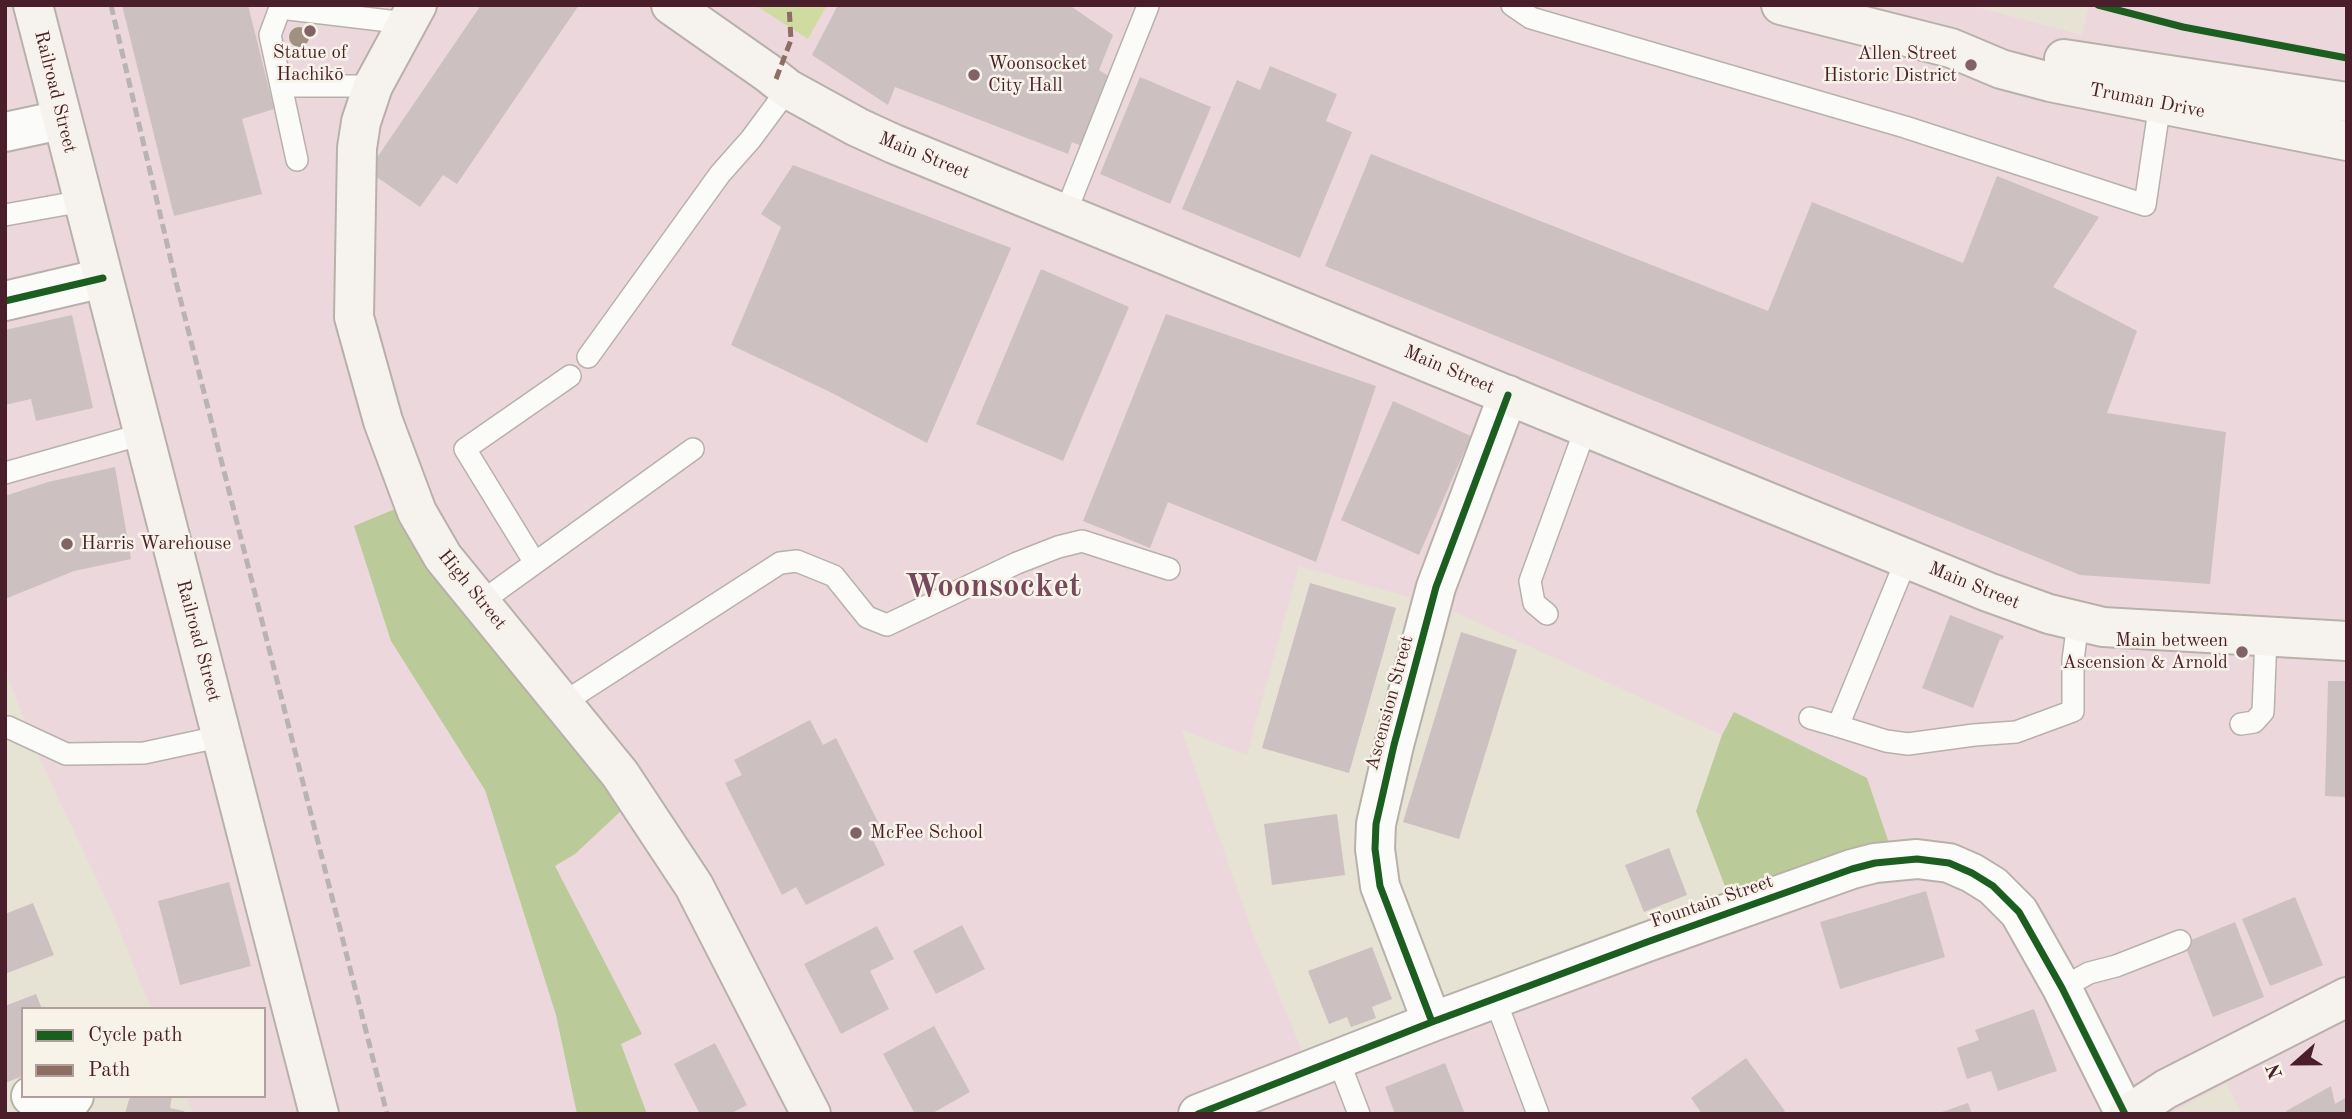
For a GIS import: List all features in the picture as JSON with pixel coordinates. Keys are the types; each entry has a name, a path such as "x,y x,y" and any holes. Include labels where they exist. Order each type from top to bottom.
{"main road":[{"name":"Railroad Street","path":"33,5 319,1114"},
{"name":"Main Street","path":"671,5 788,89 894,144 2031,608 2078,622 2130,629 2347,641"},
{"name":"Truman Drive","path":"1781,5 1951,48 2001,69 2050,82 2347,141"},
{"name":"High Street","path":"412,14 373,86 361,122 357,148 354,317 371,385 417,512 443,557 620,774 694,886 811,1114"},
{"name":"Truman Drive","path":"1951,48 2002,50 2347,102"},
{"path":"2127,1114 2166,1089 2347,997"}],"street":[{"path":"5,132 61,120"},
{"path":"5,301 103,278"},
{"name":"Ascension Street","path":"1432,1022 1380,886 1375,849 1376,824 1433,598 1508,395"},
{"name":"Fountain Street","path":"1198,1114 1432,1022 1852,869 1875,863 1917,859 1950,863 1972,873 1993,886 2026,923 2127,1114"},
{"path":"42,1098 69,1103 73,1098"}],"lane":[{"path":"1512,5 1531,18 1905,127 2145,205 2160,103"},
{"path":"1065,214 1149,6"},
{"path":"297,160 270,35 280,8 412,14"},
{"path":"281,86 373,86"},
{"path":"588,357 720,174 751,139 788,89"},
{"path":"5,215 83,201"},
{"path":"535,563 465,449 570,376"},
{"path":"1547,614 1536,605 1529,584 1586,427"},
{"path":"5,473 144,434"},
{"path":"481,602 694,449"},
{"path":"563,703 780,563 797,561 834,576 867,617 887,625 1017,563 1082,541 1169,569"},
{"path":"1838,726 1907,558"},
{"path":"1810,718 1886,741 1908,744 1974,734 2016,732 2073,711 2073,660 2078,622"},
{"path":"2241,724 2254,722 2263,712 2266,637"},
{"path":"5,728 66,754 144,753 223,736"},
{"path":"2062,988 2088,973 2116,966 2180,941"},
{"path":"1495,999 1538,1114"},
{"path":"1338,1059 1359,1114"}],"shaded area":[{"path":"5,5 755,5 808,39 827,5 1968,5 2082,35 2089,5 2347,5 2347,1114 2242,1114 2227,1083 2169,1114 647,1114 621,1043 642,1034 554,865 575,854 391,641 485,790 556,1015 577,1114 193,1114 187,1098 266,1098 266,1007 150,1007 111,909 42,764 5,670","holes":["1299,566 1444,607 1722,735 1734,712 1733,907 1311,1072 1252,931 1181,729 1247,755"]}],"green space":[{"path":"755,5 827,5 808,39"},
{"path":"429,495 444,526 477,573 575,697 621,811 575,854 555,866 642,1034 621,1044 647,1114 577,1114 556,1015 485,790 391,641 354,526"},
{"path":"1734,712 1867,778 1894,858 1733,907 1696,811 1722,735"}],"building":[{"path":"122,5 248,5 274,109 242,119 262,194 174,216"},
{"path":"481,5 579,5 457,184 443,175 420,207 368,171"},
{"name":"Woonsocket City Hall","path":"838,5 1069,5 1113,35 1099,70 1115,80 1089,149 1072,142 1068,154 895,87 888,105 812,55"},
{"path":"1270,66 1337,94 1326,121 1352,132 1300,258 1182,209 1237,80 1260,90"},
{"path":"1140,77 1211,107 1170,204 1100,174"},
{"path":"1371,154 1768,311 1812,202 1963,263 1997,176 2099,217 2053,287 2137,331 2107,413 2226,432 2210,584 2080,575 1325,266"},
{"path":"793,165 1011,248 927,443 828,391 731,345 781,227 761,214"},
{"path":"1041,269 1129,307 1063,461 976,424"},
{"path":"1166,314 1376,386 1316,562 1168,502 1150,548 1083,521"},
{"path":"72,315 93,408 36,421 31,399 5,405 5,330"},
{"path":"1393,401 1471,436 1419,555 1341,520"},
{"name":"Harris Warehouse","path":"115,467 131,559 74,571 5,599 5,496 48,482"},
{"path":"1310,583 1396,608 1349,773 1262,748"},
{"path":"1950,615 2004,636 2000,639 1973,708 1922,688"},
{"path":"1461,632 1517,650 1459,839 1403,822"},
{"path":"2328,681 2347,681 2347,797 2325,796"},
{"path":"810,720 823,745 836,738 884,834 873,840 885,865 806,905 796,887 782,895 725,783 742,775 734,760"},
{"path":"1337,814 1345,875 1272,885 1264,824"},
{"path":"1669,848 1687,895 1644,912 1625,865"},
{"path":"229,882 251,966 180,985 158,901"},
{"path":"1926,891 1945,957 1840,989 1820,922"},
{"path":"2295,897 2323,965 2270,986 2242,919"},
{"path":"33,903 54,955 5,974 5,914"},
{"path":"2235,922 2264,997 2213,1017 2184,943"},
{"path":"962,925 985,969 936,994 913,951"},
{"path":"877,926 894,959 870,971 889,1009 841,1034 804,964"},
{"path":"1372,947 1392,999 1372,1007 1376,1018 1351,1027 1347,1017 1329,1024 1308,971"},
{"path":"36,994 41,1007 21,1007 21,1077 5,1083 5,1006"},
{"path":"2034,1009 2057,1071 1998,1091 1991,1071 1967,1079 1957,1048 1979,1040 1975,1030"},
{"path":"934,1026 970,1092 931,1114 915,1114 883,1054"},
{"path":"715,1043 747,1105 730,1114 700,1114 674,1064"},
{"path":"1746,1058 1785,1111 1781,1114 1702,1114 1691,1098"},
{"path":"1445,1063 1465,1114 1395,1114 1385,1087"},
{"path":"2331,1086 2335,1104 2345,1098 2347,1114 2288,1114 2286,1111"},
{"path":"129,1098 172,1098 170,1108 184,1111 184,1114 125,1114"},
{"path":"1968,1103 1972,1114 1939,1114 1939,1113"}],"railway":[{"path":"111,5 176,282 387,1114"}],"marked path":[{"path":"776,79 791,40 789,5"}],"cycle path":[{"path":"2098,5 2183,27 2347,58"},
{"path":"5,301 103,278"},
{"path":"1432,1022 1380,886 1375,849 1376,824 1436,587 1508,395"},
{"path":"1198,1114 1432,1022 1852,869 1875,863 1917,859 1949,863 1972,873 1993,886 2019,912 2062,988 2125,1114"}],"place":[{"name":"Statue of Hachikō","path":"310,31"},
{"name":"Allen Street Historic District","path":"1971,65"},
{"name":"Woonsocket City Hall","path":"974,75"},
{"name":"Harris Warehouse","path":"67,544"},
{"name":"Main between Ascension & Arnold","path":"2242,652"},
{"name":"McFee School","path":"856,833"}],"district":[{"name":"Woonsocket","path":"993,587"}]}
